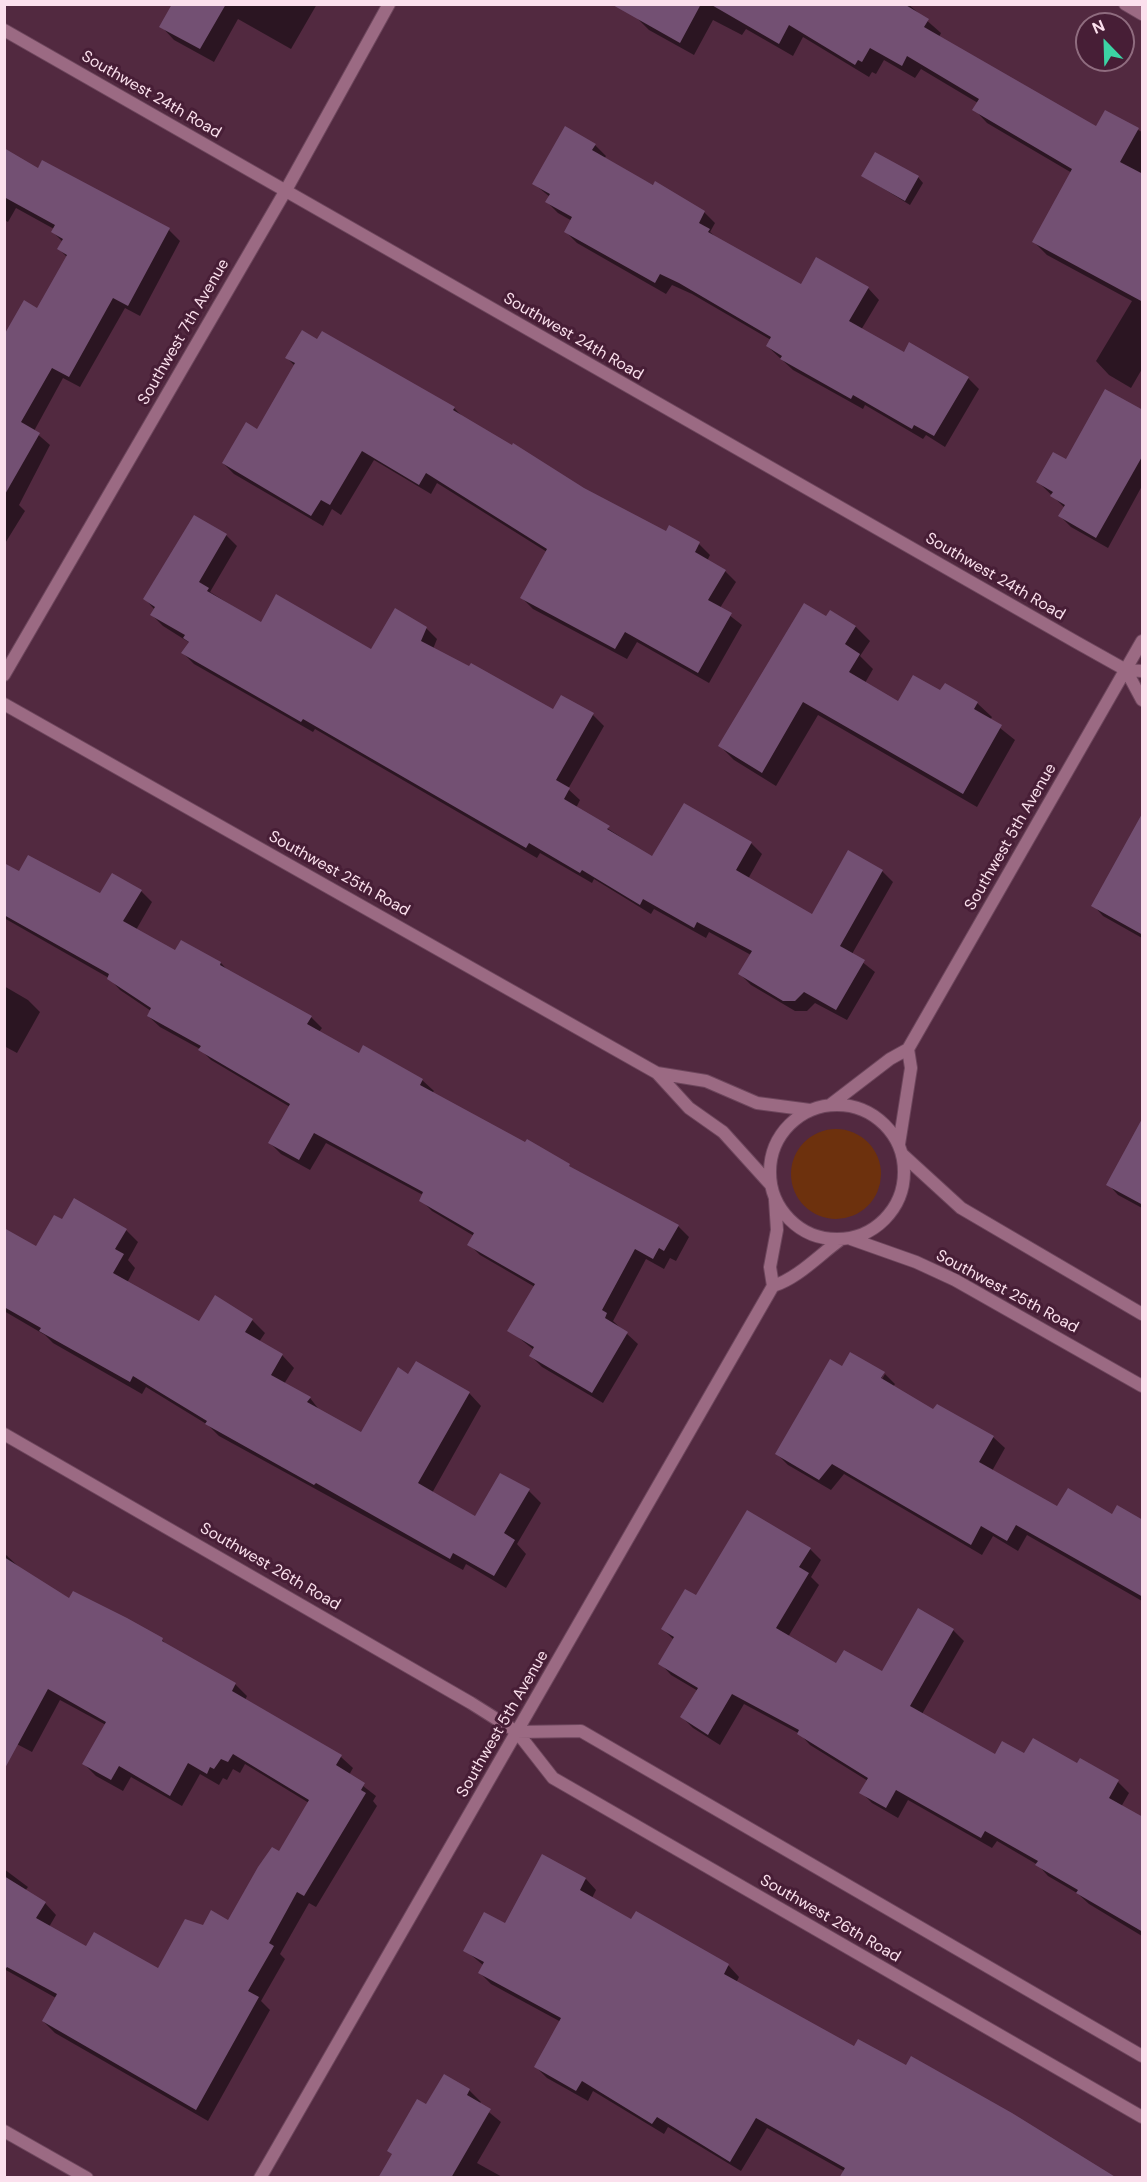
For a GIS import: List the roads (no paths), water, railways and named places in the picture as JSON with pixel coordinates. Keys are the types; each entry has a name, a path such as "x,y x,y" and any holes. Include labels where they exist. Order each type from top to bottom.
{"street":[{"name":"Southwest 7th Avenue","path":"4,675 286,190 389,4"},
{"path":"1125,4 1143,14"},
{"name":"Southwest 24th Road","path":"4,30 286,190 372,242 1126,670 1143,671"},
{"name":"Southwest 5th Avenue","path":"830,1105 890,1059 908,1049 1143,641"},
{"path":"1126,670 1143,700"},
{"name":"Southwest 25th Road","path":"4,704 657,1073 689,1108 723,1132 770,1184"},
{"path":"908,1049 911,1068 901,1149 905,1173 902,1191 895,1208 883,1222 868,1233 845,1239 808,1263 791,1280 773,1286 770,1267 777,1230 775,1200 770,1184 772,1154 778,1140 791,1123 810,1110 830,1105 851,1107 871,1113 882,1121 901,1149 961,1208 1143,1314"},
{"name":"Southwest 25th Road","path":"657,1073 706,1081 757,1103 810,1110"},
{"path":"775,1200 784,1214 808,1234 845,1239"},
{"name":"Southwest 25th Road","path":"845,1239 916,1262 956,1280 1143,1386"},
{"name":"Southwest 5th Avenue","path":"260,2178 773,1286"},
{"name":"Southwest 26th Road","path":"4,1434 456,1693 517,1732 553,1778 1143,2117"},
{"path":"517,1732 581,1731 1143,2056"},
{"path":"4,2131 87,2178"}]}
